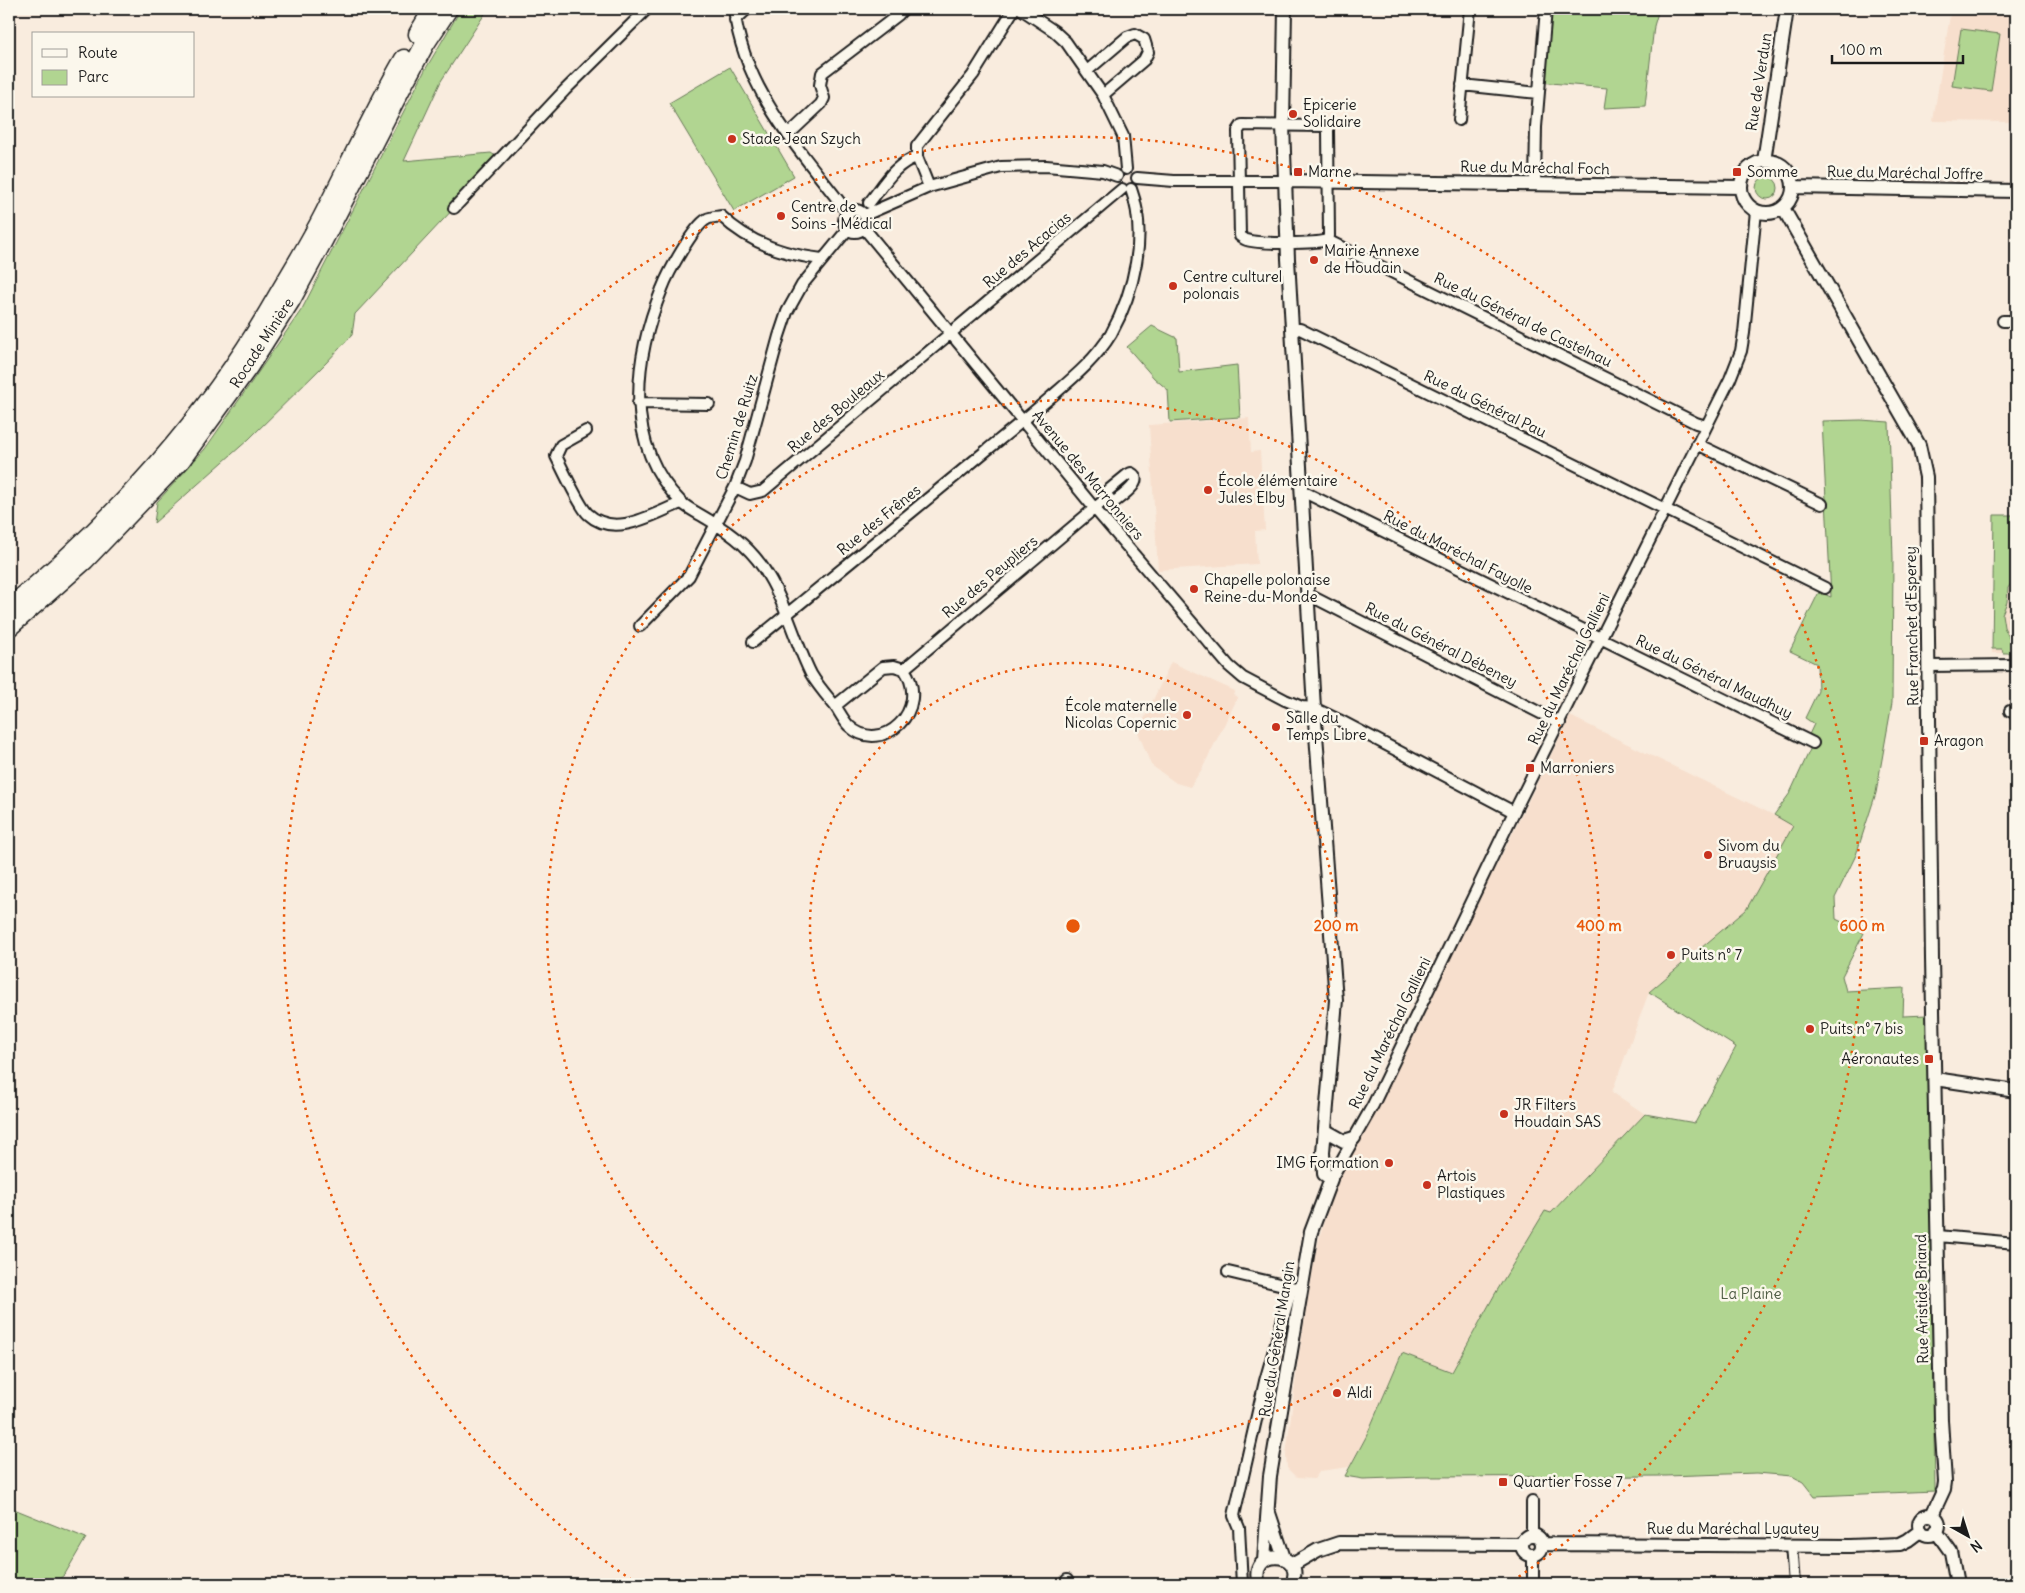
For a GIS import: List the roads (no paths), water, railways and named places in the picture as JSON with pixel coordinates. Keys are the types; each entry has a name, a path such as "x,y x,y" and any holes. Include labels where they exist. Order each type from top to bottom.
{"highway":[{"name":"Rocade Minière","path":"9,608 46,577 156,467 239,357 278,297 323,216 382,98 433,9"},
{"name":"Rocade Minière","path":"9,627 85,560 181,460 249,366 291,300 405,81 425,44 448,9"}],"street":[{"path":"454,208 647,9"},
{"path":"734,9 742,49 752,76 769,108 848,212"},
{"path":"735,20 748,9"},
{"path":"788,135 821,104 824,98 820,85 822,73 898,15 903,9"},
{"path":"929,187 917,157 917,146 973,75 1014,9"},
{"path":"1021,9 1054,31 1066,42 1103,94 1123,136 1126,169"},
{"path":"1284,9 1283,125 1287,242 1309,594 1314,708 1336,1000 1323,1165 1324,1174 1331,1179"},
{"path":"1459,120 1470,9"},
{"path":"1534,184 1538,92 1546,9"},
{"name":"Rue de Verdun","path":"1764,162 1787,9"},
{"path":"1087,71 1126,37 1134,34 1144,39 1148,52 1144,60 1103,94"},
{"path":"1462,85 1538,92"},
{"path":"1242,125 1326,126 1328,130 1329,182 1329,236 1327,240 1287,242 1246,240 1240,236 1240,181 1238,130 1242,125"},
{"path":"869,203 898,167 908,159 917,157"},
{"path":"1764,162 1776,163 1782,166 1790,175 1793,187 1789,202 1783,208 1767,213 1756,211 1746,203 1741,187 1744,174 1764,162"},
{"path":"865,215 929,187 1001,167 1046,166 1103,171 1117,176"},
{"path":"1126,169 1134,172 1137,178 1136,185 1127,189 1117,183 1117,176 1126,169"},
{"path":"1137,178 1284,181"},
{"name":"Rue du Maréchal Foch","path":"1284,181 1534,184 1726,189 1741,187"},
{"name":"Rue du Maréchal Joffre","path":"1793,187 2016,191"},
{"name":"Rue des Acacias","path":"950,334 1127,189"},
{"name":"Rue des Frênes","path":"753,642 1023,420 1081,371 1099,351 1110,334 1127,298 1138,241 1139,221 1127,189"},
{"name":"Rue Franchet d'Esperey","path":"1783,208 1918,445 1926,478 1934,1080"},
{"path":"857,210 865,215 866,222 864,228 857,231 848,229 844,220 848,212 857,210"},
{"name":"Rue du Maréchal Gallieni","path":"1331,1179 1373,1105 1514,812 1730,379 1741,351 1756,211"},
{"path":"822,260 776,250 751,238 722,216 706,220 686,244 668,273 654,307 639,374 638,403 642,431 651,457 666,484 681,503 742,542 756,557 770,578 811,673 849,726 859,732 871,735 887,734 906,718 912,703 913,688 909,676 904,669 894,666 883,667 835,706"},
{"name":"Avenue des Marronniers","path":"864,228 1095,509 1229,666 1243,678 1285,700 1302,707 1314,708 1514,812"},
{"name":"Chemin de Ruitz","path":"640,626 689,576 735,488 756,424 778,336 787,312 802,285 848,229"},
{"name":"Rue du Général de Castelnau","path":"1327,240 1696,423 1706,426"},
{"path":"2003,321 2016,321"},
{"name":"Rue du Général Pau","path":"1292,330 1300,329 1825,588"},
{"name":"Rue des Bouleaux","path":"735,488 750,494 763,491 950,334"},
{"path":"638,403 709,404"},
{"path":"586,431 561,445 556,456 586,514 603,525 624,526 681,503"},
{"path":"1698,444 1822,504"},
{"name":"Rue du Maréchal Fayolle","path":"1302,491 1601,639"},
{"name":"Rue des Peupliers","path":"904,669 1108,497"},
{"name":"Rue du Général Débeney","path":"1309,594 1560,723"},
{"name":"Rue du Général Maudhuy","path":"1601,639 1813,743"},
{"path":"1929,666 2016,665"},
{"path":"1934,1080 2016,1091"},
{"name":"Rue Aristide Briand","path":"1932,1515 1944,1489 1945,1482 1941,1420 1934,1080"},
{"path":"1326,1131 1344,1141 1354,1138"},
{"name":"Rue du Général Mangin","path":"1259,1582 1258,1572 1264,1561 1275,1442 1297,1288 1310,1232 1331,1179"},
{"path":"1938,1236 2016,1243"},
{"path":"1228,1272 1297,1288"},
{"name":"Rue du Général Mangin","path":"1242,1582 1239,1528 1234,1511 1265,1381 1297,1288"},
{"path":"1532,1501 1532,1535"},
{"name":"Rue du Général Mangin","path":"1268,1507 1295,1578 1292,1584"},
{"path":"1936,1531 1928,1535 1920,1531 1918,1524 1921,1518 1927,1514 1932,1515 1938,1521 1936,1531 1951,1552 1957,1584"},
{"name":"Rue du Maréchal Lyautey","path":"1542,1544 1850,1546 1900,1544 1920,1531"},
{"path":"1532,1535 1539,1538 1542,1544 1540,1552 1533,1555 1525,1552 1522,1544 1525,1537 1532,1535"},
{"path":"1264,1561 1276,1556 1288,1562 1339,1543 1522,1544"},
{"path":"1790,1545 1794,1584"},
{"path":"1533,1555 1533,1584"},
{"path":"1242,1582 1259,1582"}],"place":[{"name":"Epicerie Solidaire","path":"1293,114"},
{"name":"Stade Jean Szych","path":"732,139"},
{"name":"Marne","path":"1298,172"},
{"name":"Somme","path":"1737,172"},
{"name":"Centre de Soins - Médical","path":"781,216"},
{"name":"Mairie Annexe de Houdain","path":"1314,260"},
{"name":"Centre culturel polonais","path":"1173,286"},
{"name":"École élémentaire Jules Elby","path":"1208,490"},
{"name":"Chapelle polonaise Reine-du-Monde","path":"1194,589"},
{"name":"École maternelle Nicolas Copernic","path":"1187,715"},
{"name":"Salle du Temps Libre","path":"1276,727"},
{"name":"Aragon","path":"1924,741"},
{"name":"Marroniers","path":"1530,768"},
{"name":"Sivom du Bruaysis","path":"1708,855"},
{"name":"Puits n° 7","path":"1671,955"},
{"name":"Puits n° 7 bis","path":"1810,1029"},
{"name":"Aéronautes","path":"1929,1059"},
{"name":"JR Filters Houdain SAS","path":"1504,1114"},
{"name":"IMG Formation","path":"1389,1163"},
{"name":"Artois Plastiques","path":"1427,1185"},
{"name":"Aldi","path":"1337,1393"},
{"name":"Quartier Fosse 7","path":"1503,1482"}],"park label":[{"name":"La Plaine","path":"1751,1294"}]}
